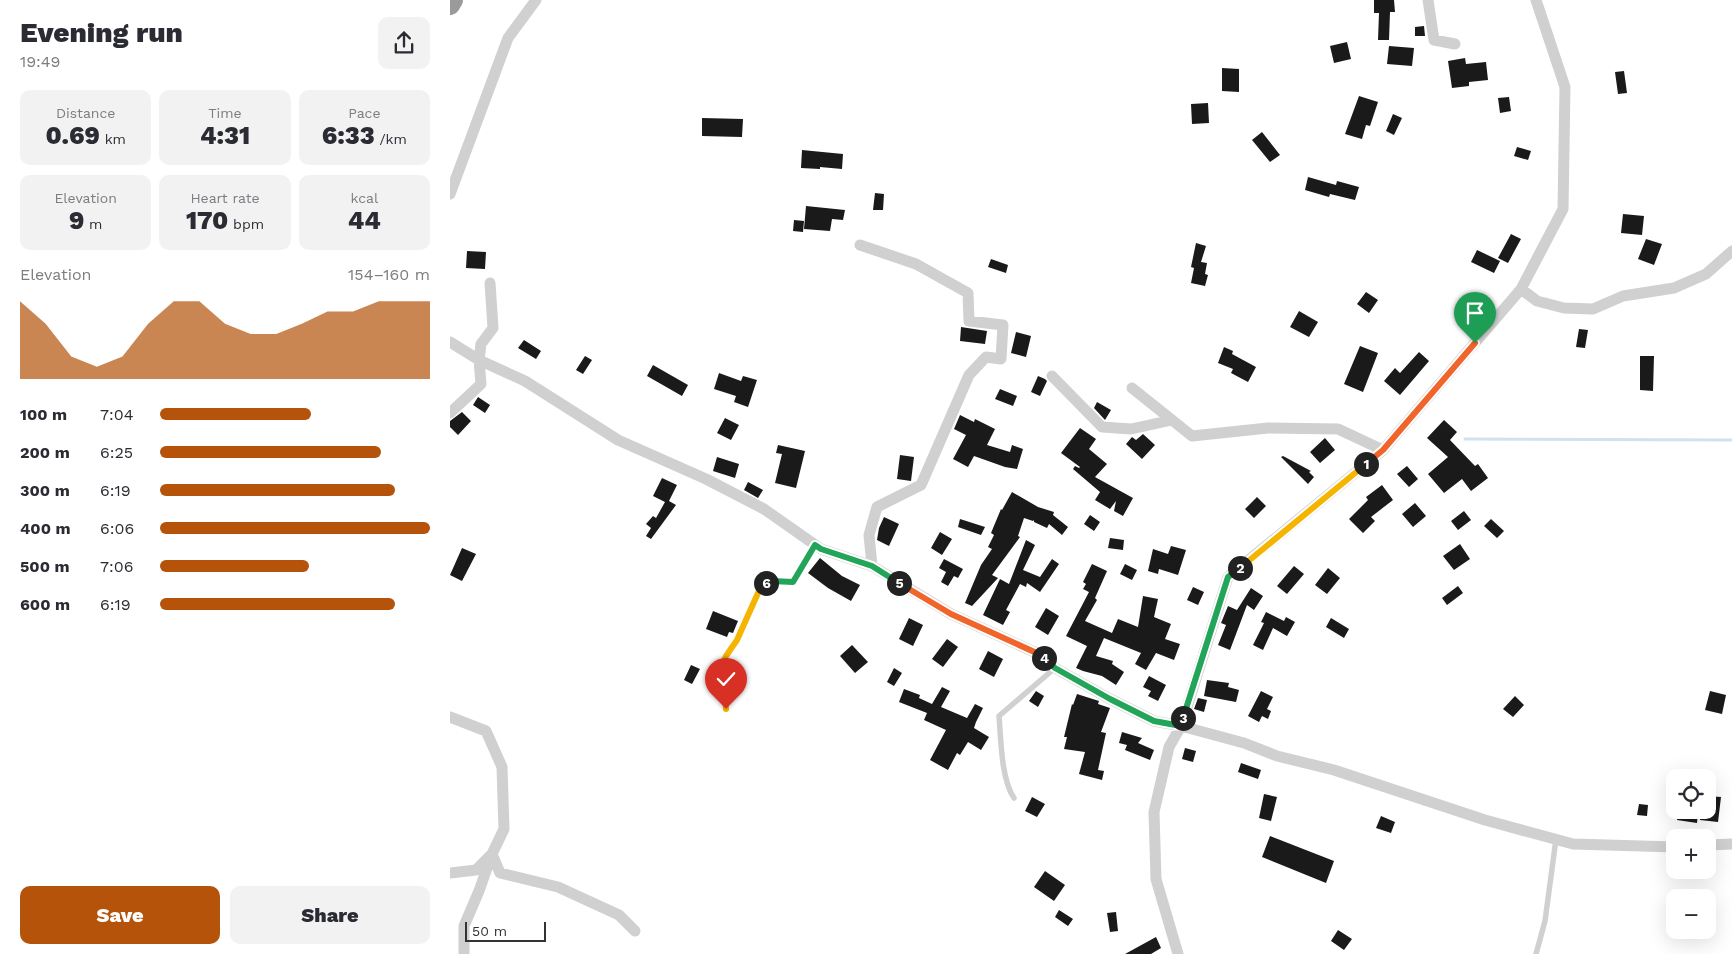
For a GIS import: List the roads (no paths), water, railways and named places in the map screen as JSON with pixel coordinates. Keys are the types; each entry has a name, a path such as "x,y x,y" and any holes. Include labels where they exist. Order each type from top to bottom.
{"highway":[{"path":"450,5 453,0"}],"street":[{"path":"450,194 508,38 536,0"},
{"path":"1428,0 1434,40 1455,44"},
{"path":"1178,954 1156,879 1154,812 1169,747 1181,726 1228,577 1383,450 1521,290 1563,209 1565,87 1536,0"},
{"path":"860,245 916,264 968,292 969,321 1003,325 1001,359 986,357 969,375 921,485 877,507 869,535 872,566"},
{"path":"1521,290 1537,301 1564,308 1593,310 1623,296 1674,288 1706,274 1732,252"},
{"path":"450,413 481,384 479,360 481,344 493,328 490,283"},
{"path":"450,342 479,360 525,381 618,440 706,479 764,509 821,549 872,566 951,614 1041,655 1055,668 1154,721 1181,726 1244,743 1277,756 1334,770 1485,820 1573,844 1666,847"},
{"path":"1052,376 1102,427 1131,428 1172,420"},
{"path":"1132,388 1192,436 1268,428 1338,429 1383,450"},
{"path":"450,717 486,731 502,767 504,829 492,854 464,926 464,954"},
{"path":"1716,845 1732,844"},
{"path":"450,873 476,870 492,854"},
{"path":"492,854 500,873 558,887 619,914 635,931"}],"lane":[{"path":"726,709 724,682 720,669 737,640 762,584 772,581 793,582 815,545"},
{"path":"1014,798 1010,792 1002,757 999,716 1055,668"},
{"path":"1536,954 1546,921 1556,839"}],"waterway":[{"path":"1465,439 1732,440"}]}
